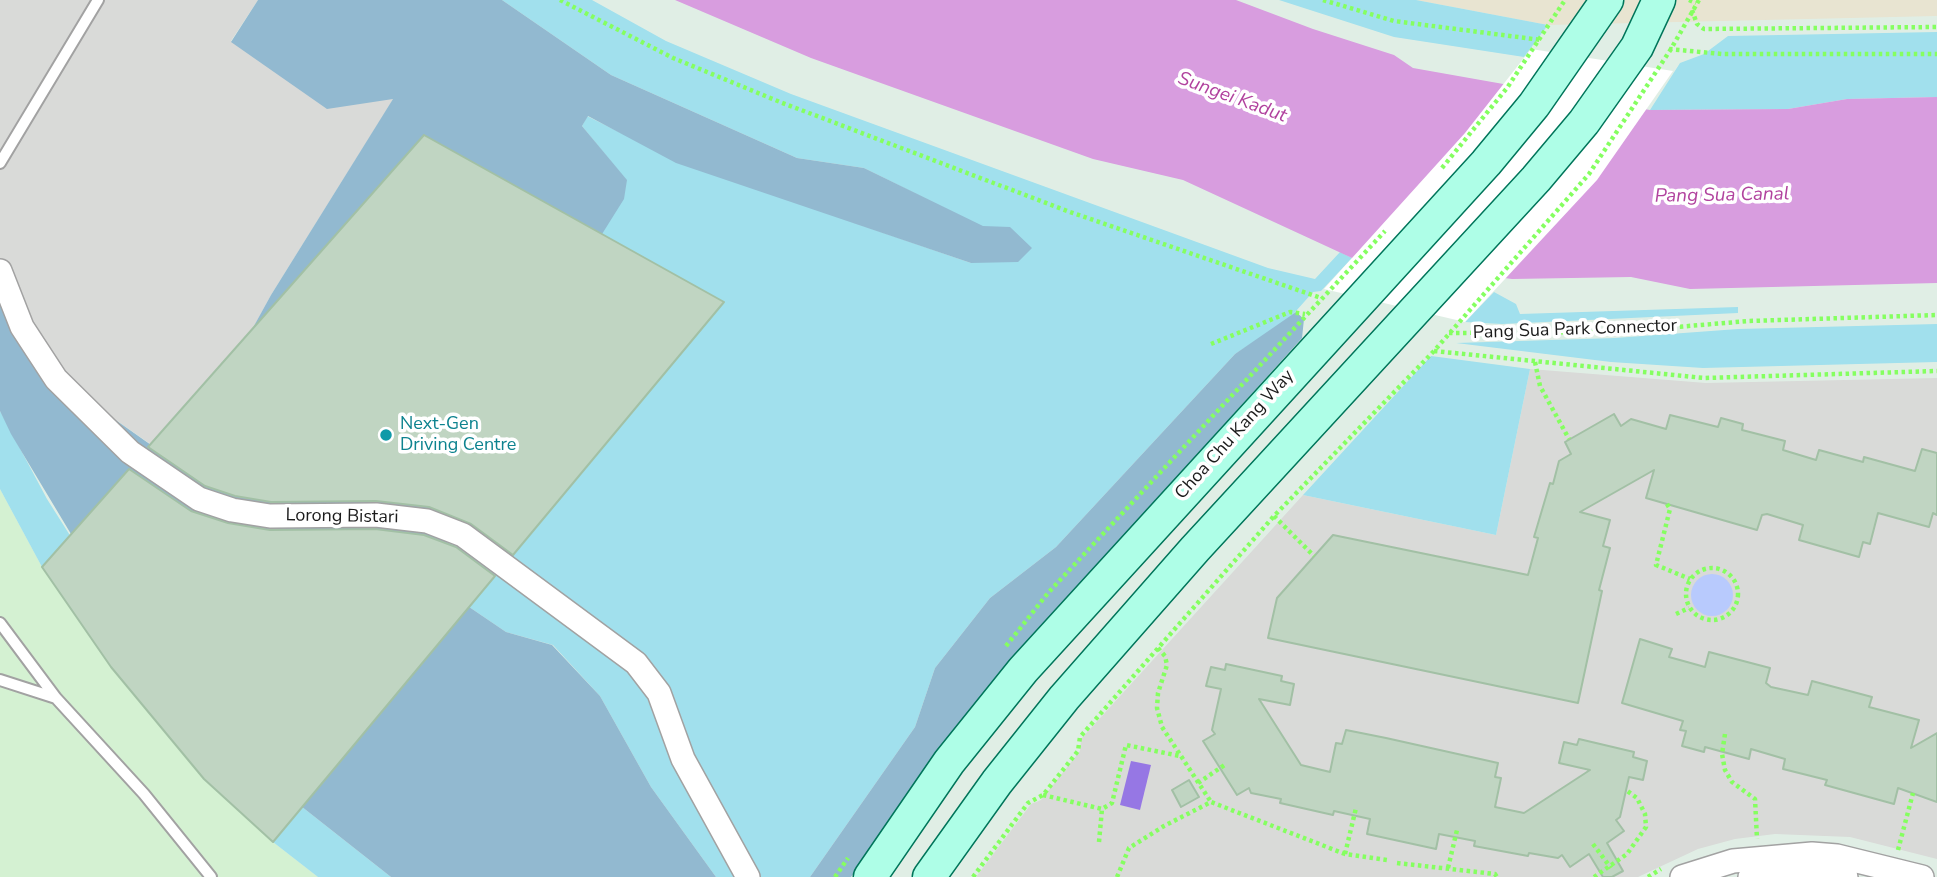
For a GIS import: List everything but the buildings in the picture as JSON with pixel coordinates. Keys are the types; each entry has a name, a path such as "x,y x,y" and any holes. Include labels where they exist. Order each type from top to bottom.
{"main road":[{"name":"Choa Chu Kang Way","path":"870,877 949,762 1023,670 1486,163 1570,55 1607,0"},
{"path":"929,877 997,782 1063,698 1195,549 1417,311 1584,122 1627,64 1659,0"},
{"path":"1112,570 1161,545 1177,542 1195,549"}],"street":[{"name":"Lorong Bistari","path":"0,271 22,327 56,379 130,452 199,499 232,510 270,516 376,515 427,521 463,535 636,663 659,693 683,759 748,877"},
{"path":"1682,877 1733,861 1812,854 1837,856 1922,877"},
{"path":"1750,877 1774,872 1846,877"}],"lane":[{"path":"0,163 98,0"},
{"path":"0,623 56,698 144,794 211,877"},
{"path":"0,680 56,698"}],"path":[{"path":"561,0 673,58 768,97 1070,212 1351,308"},
{"path":"1323,0 1394,21 1541,40"},
{"path":"1437,174 1469,137 1534,50 1565,0"},
{"path":"1689,0 1697,2"},
{"name":"Pang Sua Park Connector","path":"1448,333 1589,174 1671,49 1697,2"},
{"path":"1692,10 1697,24 1704,29 1937,27"},
{"path":"1671,49 1722,54 1937,54"},
{"path":"1329,290 1393,222"},
{"path":"1211,344 1290,312 1305,314"},
{"name":"Pang Sua Park Connector","path":"1448,333 1616,332 1749,321 1937,315"},
{"path":"972,877 1028,803 1043,795 1077,751 1080,737 1274,516 1434,351 1448,333"},
{"path":"1434,351 1704,378 1937,371"},
{"path":"1535,362 1539,386 1569,439"},
{"path":"1667,504 1670,509 1656,565 1690,579"},
{"path":"1274,516 1314,555"},
{"path":"1716,568 1730,575 1737,587 1738,600 1732,611 1723,619 1710,621 1698,617 1689,608 1686,593 1690,579 1702,570 1716,568"},
{"path":"1676,614 1689,608"},
{"path":"1158,648 1165,656 1167,666 1157,693 1157,708 1162,727 1211,803 1345,854 1387,860"},
{"path":"1725,734 1725,770 1732,782 1755,799 1758,839"},
{"path":"1043,795 1102,809 1112,803 1126,745 1180,756"},
{"path":"1198,783 1226,764"},
{"path":"1594,877 1611,868 1640,839 1646,827 1645,814 1637,798 1626,790"},
{"path":"1897,852 1913,793"},
{"path":"1117,877 1129,848 1164,825 1211,803"},
{"path":"1345,854 1356,808"},
{"path":"1098,842 1102,809"},
{"path":"1448,868 1457,830"},
{"path":"1593,844 1611,868"},
{"path":"1397,863 1495,874 1497,877"}],"shaded area":[{"path":"0,0 258,0 231,41 394,98 271,295 179,464 90,402 35,336 0,258"},
{"path":"258,0 502,0 611,75 797,158 864,168 983,226 1010,227 1032,248 1018,262 971,263 676,163 588,116 582,126 627,180 624,199 587,258 467,521 419,573 506,632 552,645 600,696 651,787 716,877 391,877 259,773 107,594 11,434 0,411 0,258 35,336 90,402 178,464 271,295 393,99 327,109 231,42"},
{"path":"502,0 592,0 666,41 791,94 1268,268 1315,279 1340,252 1352,258 1321,291 1313,292 1288,320 1235,354 1056,547 990,598 935,668 915,727 810,877 716,877 651,787 600,696 553,645 506,632 419,573 467,521 564,278 626,180 582,126 587,116 621,133 849,221 971,263 1010,227 983,227 864,168 797,158 611,75"},
{"path":"1279,0 1416,0 1548,25 1524,57 1394,37"},
{"path":"1416,0 1937,0 1937,16 1548,25"},
{"path":"1937,32 1937,97 1847,99 1788,109 1650,110 1680,63 1704,54 1728,36"},
{"path":"1494,292 1516,304 1520,314 1738,307 1738,313 1502,324 1465,322"},
{"path":"1296,312 1304,319 1302,338 1001,672 851,877 810,877 915,727 935,668 990,598 1056,547 1235,354"},
{"path":"1937,324 1937,362 1703,368 1611,362 1456,343 1615,338 1738,329"},
{"path":"1431,356 1530,369 1496,535 1303,495"},
{"path":"1530,369 1706,383 1937,378 1937,859 1850,837 1775,834 1735,839 1698,849 1638,877 976,877 1031,804 1041,800 1080,751 1081,739 1303,495 1496,535"},
{"path":"0,411 47,499 107,594 259,773 391,877 318,877 273,842 204,779 111,667 42,567 0,489"},
{"path":"0,489 42,567 111,667 204,779 273,842 318,877 0,877"},
{"path":"1712,574 1727,580 1733,595 1727,610 1712,616 1697,610 1691,595 1697,580"},
{"path":"1131,761 1151,765 1140,810 1120,805"}],"water":[{"path":"675,0 1236,0 1394,55 1413,68 1650,110 1788,109 1847,99 1937,97 1937,283 1690,289 1631,277 1512,279 1352,258 1183,180 1093,159 811,58"}],"pier":[{"path":"1531,49 1673,71 1597,180 1465,322 1324,289 1465,133"}],"place":[{"name":"Next-Gen Driving Centre","path":"386,435"}],"water label":[{"name":"Sungei Kadut","path":"1232,98"},
{"name":"Pang Sua Canal","path":"1722,196"}]}
